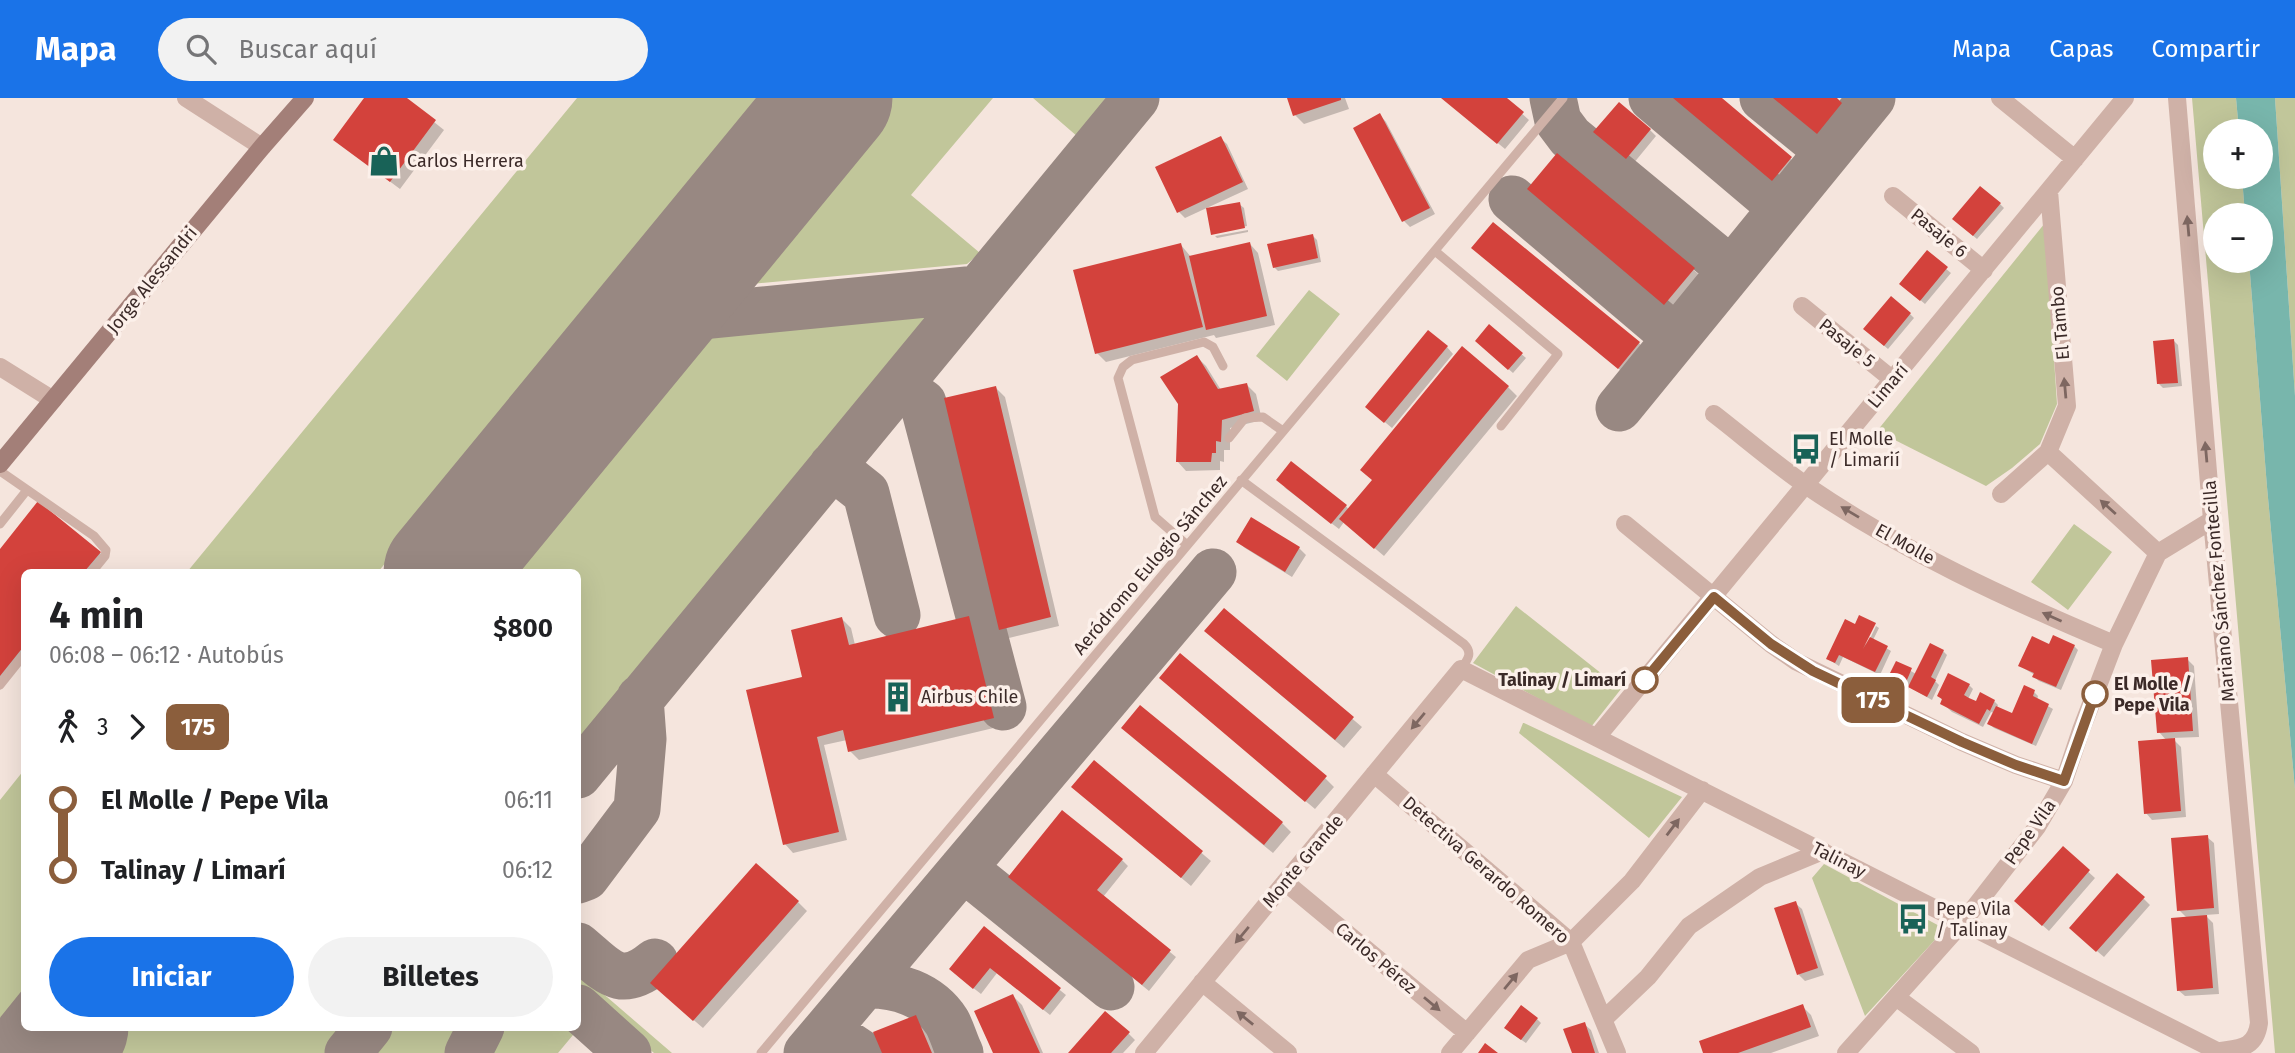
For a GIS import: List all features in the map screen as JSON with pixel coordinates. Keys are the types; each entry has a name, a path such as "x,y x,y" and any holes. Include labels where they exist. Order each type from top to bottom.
{"main road":[{"name":"Jorge Alessandri","path":"0,464 305,98"}],"street":[{"path":"186,98 262,147"},
{"path":"2000,98 2075,159"},
{"name":"Limarí","path":"1597,737 2125,98"},
{"name":"Mariano Sánchez Fontecilla","path":"2177,98 2212,520 2259,1023 2256,1038 2246,1048 2239,1052 2213,1052"},
{"name":"El Tambo","path":"2001,494 2048,452 2067,406 2049,191"},
{"name":"Pasaje 6","path":"1894,196 1984,270"},
{"name":"Pasaje 5","path":"1802,306 1893,380"},
{"path":"0,366 53,400"},
{"name":"El Molle","path":"1714,414 1806,485 1902,542 1980,584 2114,644"},
{"path":"2048,452 2158,553 2212,520"},
{"path":"1625,524 1771,644 1813,671 1962,742 2016,765 2064,781"},
{"name":"Pepe Vila","path":"1846,1053 1963,922 2036,827 2064,781 2114,644 2158,553"},
{"name":"Talinay","path":"1461,669 1963,922 2213,1052"},
{"name":"Monte Grande","path":"1144,1053 1461,669"},
{"name":"Detectiva Gerardo Romero","path":"1374,774 1571,942 1617,1053"},
{"path":"1450,1053 1528,960 1571,942 1632,881 1702,790"},
{"path":"1604,1019 1647,977 1689,926 1760,877 1823,851"},
{"name":"Carlos Pérez","path":"1285,882 1467,1033"},
{"path":"1202,982 1288,1053"},
{"path":"1896,997 1971,1053"}],"lane":[{"name":"Aeródromo Eulogio Sánchez","path":"761,1053 1563,98"},
{"path":"1435,251 1558,354 1501,426"},
{"path":"1187,545 1155,517 1118,378 1123,367 1132,360 1204,342 1213,347 1223,366"},
{"path":"1228,438 1245,418 1264,417 1283,431"},
{"path":"0,471 102,544 106,550 105,556 94,569"},
{"path":"1241,480 1464,644 1470,655 1461,669"},
{"path":"0,523 27,490"},
{"path":"0,685 21,659"}],"green space":[{"path":"577,98 770,98 380,569 189,569"},
{"path":"873,98 993,98 911,195 980,253 967,264 740,285 731,280 728,274"},
{"path":"1033,98 1110,98 1078,137"},
{"path":"2192,98 2236,98 2238,119 2203,119 2203,189 2243,189 2244,203 2203,203 2203,225"},
{"path":"2275,98 2295,98 2295,396"},
{"path":"2045,223 2057,404 2040,444 1986,486 1877,431"},
{"path":"2207,273 2250,273 2295,789 2295,1053 2275,1053"},
{"path":"1309,290 1340,314 1287,381 1256,356"},
{"path":"917,301 927,305 932,317 612,703 581,744 581,569 492,569 670,347 718,324"},
{"path":"2074,524 2112,552 2068,610 2031,582"},
{"path":"1516,606 1621,689 1591,727 1473,663"},
{"path":"1523,723 1682,797 1649,838 1519,733"},
{"path":"21,774 21,1007 0,1033 0,800"},
{"path":"1824,864 1945,929 1865,1016 1812,878"},
{"path":"581,975 672,1053 654,1053 581,991"},
{"path":"114,1031 347,1031 329,1053 96,1053"},
{"path":"379,1031 468,1031 456,1053 361,1053"},
{"path":"486,1031 576,1031 558,1053 476,1053"}],"water":[{"path":"2236,98 2275,98 2295,396 2295,789 2250,273 2273,273 2273,203 2244,203 2243,189 2273,189 2273,119 2238,119"}],"building":[{"name":"Carlos Herrera","path":"364,98 407,98 436,120 390,182 333,140"},
{"path":"1287,98 1341,98 1341,100 1293,116"},
{"path":"1441,98 1507,98 1524,112 1497,144"},
{"path":"1673,98 1722,98 1792,157 1772,181"},
{"path":"1773,98 1837,98 1842,103 1817,134"},
{"path":"1619,102 1651,129 1626,159 1593,132"},
{"path":"1380,113 1430,208 1402,222 1353,128"},
{"path":"1221,136 1243,182 1177,213 1155,167"},
{"path":"1557,153 1695,268 1664,305 1527,189"},
{"path":"1980,186 2001,203 1973,236 1952,219"},
{"path":"1240,202 1245,228 1211,235 1206,208"},
{"path":"1493,222 1640,342 1618,369 1471,248"},
{"path":"1313,234 1318,258 1273,268 1267,244"},
{"path":"1250,242 1267,316 1206,330 1189,256"},
{"path":"1181,243 1203,327 1095,354 1073,270"},
{"path":"1927,250 1948,267 1920,301 1899,284"},
{"path":"1891,296 1911,313 1884,346 1863,329"},
{"path":"1489,324 1523,353 1508,370 1475,341"},
{"path":"1428,330 1448,346 1384,423 1365,407"},
{"path":"2174,339 2178,383 2157,384 2153,341"},
{"path":"1462,346 1509,386 1374,549 1339,519 1372,480 1360,470"},
{"path":"1197,355 1218,389 1247,383 1254,411 1222,420 1221,442 1216,441 1216,453 1212,453 1211,462 1176,462 1178,404 1160,377"},
{"path":"996,386 1051,617 999,630 944,398"},
{"path":"1291,461 1347,505 1331,524 1276,480"},
{"path":"38,501 101,552 87,569 21,569 21,650 0,676 0,549"},
{"path":"1251,517 1300,547 1285,572 1236,542"},
{"path":"1224,608 1354,717 1335,740 1204,631"},
{"path":"1859,615 1876,623 1863,649 1870,637 1888,646 1875,672 1839,655 1835,663 1826,659 1845,619 1855,624"},
{"name":"Airbus Chile","path":"969,616 994,718 848,752 843,730 817,737 839,832 783,845 746,690 802,677 791,630 842,617 849,645"},
{"path":"2053,635 2075,645 2056,687 2032,677 2034,673 2018,666 2032,636 2049,644"},
{"path":"1930,643 1944,650 1931,677 1936,680 1927,697 1908,687"},
{"path":"1180,653 1327,776 1305,802 1159,678"},
{"path":"2188,657 2193,731 2157,733 2151,660"},
{"path":"1896,661 1912,668 1904,687 1887,679"},
{"path":"1948,673 1970,684 1964,695 1969,698 1976,701 1980,692 1995,700 1979,724 1940,704 1942,699 1937,696"},
{"path":"2024,685 2035,690 2033,696 2049,704 2032,744 1987,724 1996,706 2012,713"},
{"path":"1140,705 1283,822 1264,845 1121,728"},
{"path":"2175,738 2181,811 2144,814 2138,741"},
{"path":"1094,760 1203,851 1181,878 1071,787"},
{"path":"1062,810 1123,859 1097,890 1171,950 1142,985 1008,877"},
{"path":"2208,835 2214,908 2177,911 2171,838"},
{"path":"2063,846 2090,870 2042,926 2014,901"},
{"path":"756,863 799,901 693,1021 650,983"},
{"path":"2117,873 2145,897 2096,952 2069,928"},
{"path":"1796,901 1818,968 1797,975 1774,908"},
{"path":"2207,915 2213,988 2177,991 2171,918"},
{"path":"984,926 1061,988 1043,1010 990,968 973,989 949,969"},
{"path":"1013,994 1040,1053 993,1053 974,1011"},
{"path":"1803,1004 1811,1027 1738,1053 1703,1053 1699,1041"},
{"path":"1521,1005 1538,1018 1521,1040 1504,1028"},
{"path":"1105,1011 1130,1032 1111,1053 1068,1053"},
{"path":"916,1015 932,1053 882,1053 873,1032"},
{"path":"1585,1022 1595,1053 1572,1053 1563,1029"},
{"path":"1485,1043 1498,1053 1478,1053"}],"taxiway":[{"path":"581,771 1136,98"},
{"path":"1553,98 1558,121 1570,137 1731,270"},
{"path":"1652,98 1782,208"},
{"path":"1763,98 1828,151"},
{"path":"1619,408 1872,98"},
{"path":"1512,199 1676,338"},
{"path":"650,321 977,289"},
{"path":"899,386 923,403 1003,707"},
{"path":"832,466 866,493 897,615"},
{"path":"807,1053 1213,572"},
{"path":"581,879 586,877 637,809 643,739 640,698"},
{"path":"963,868 1111,987"},
{"path":"581,948 606,969 622,976 643,971 655,962"},
{"path":"865,985 900,989 931,1004 947,1022 960,1053"},
{"path":"581,1011 628,1053"},
{"path":"348,1053 366,1031"},
{"path":"468,1053 479,1031"},
{"path":"824,1033 861,1053"}],"runway":[{"path":"445,569 833,98"},
{"path":"48,1053 66,1031"}],"bus line":[{"name":"175","path":"1645,680 1714,597 1771,644 1813,671 1962,742 2016,765 2064,781 2095,694"}],"place":[{"name":"Carlos Herrera","path":"384,161"},
{"name":"El Molle / Limarií","path":"1806,449"},
{"name":"Talinay / Limarí","path":"1645,680"},
{"name":"El Molle / Pepe Vila","path":"2095,694"},
{"name":"Airbus Chile","path":"898,697"},
{"name":"Pepe Vila / Talinay","path":"1913,919"}]}
